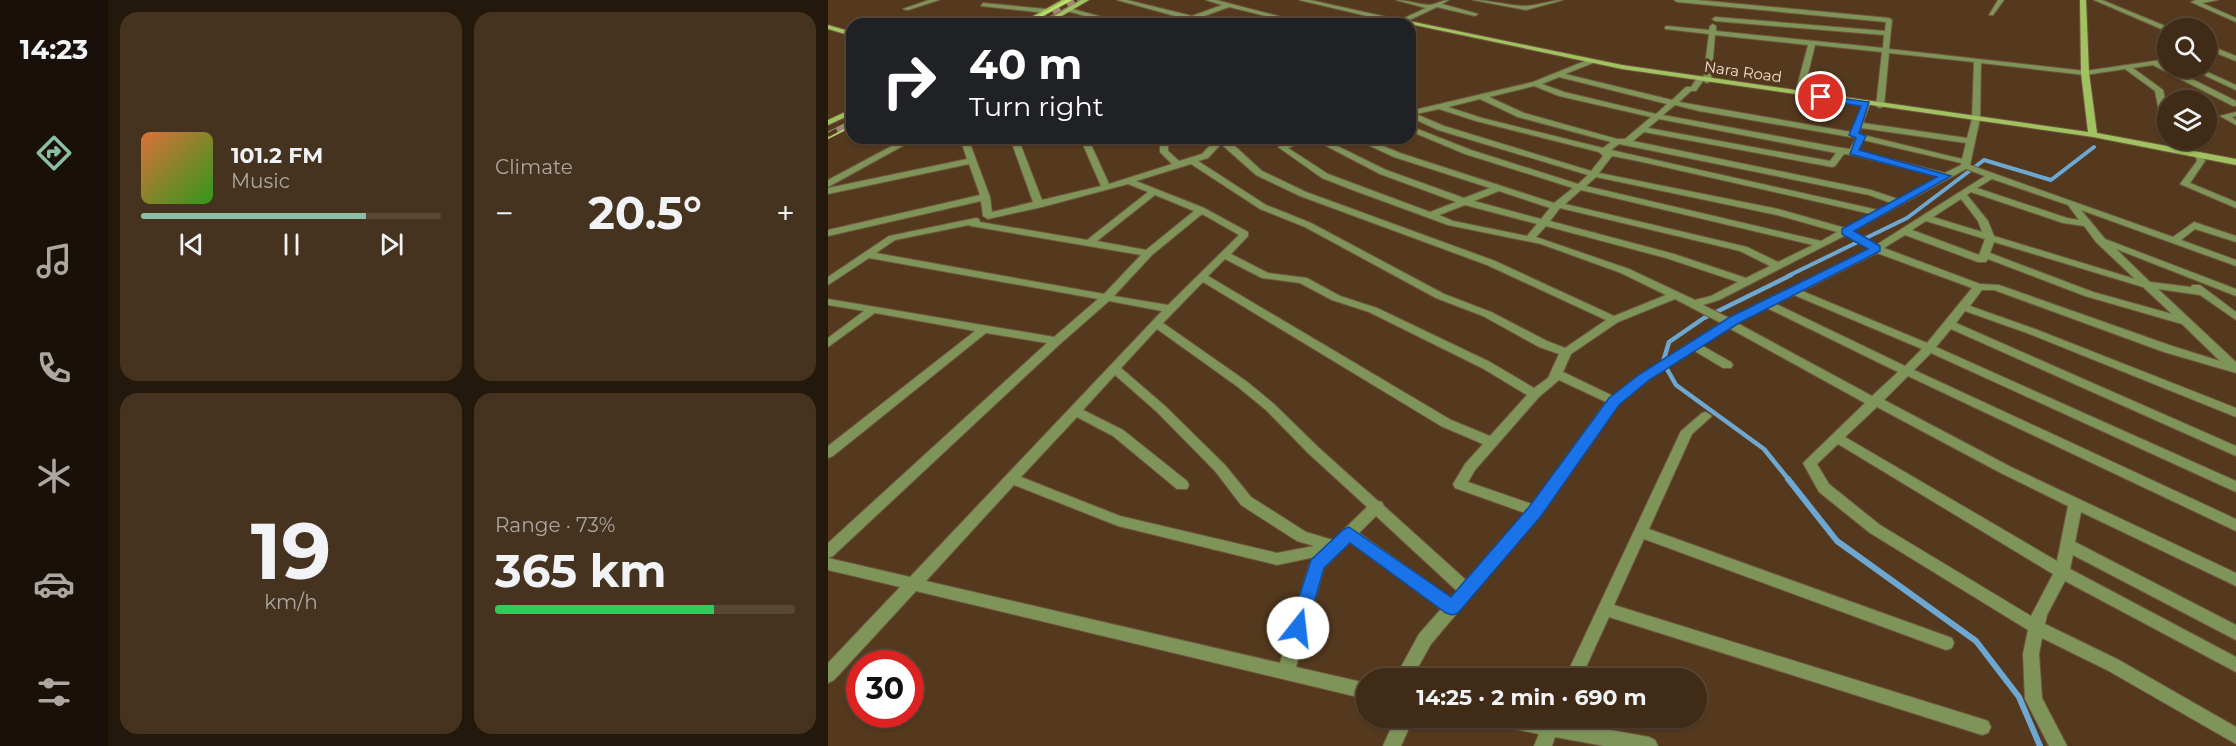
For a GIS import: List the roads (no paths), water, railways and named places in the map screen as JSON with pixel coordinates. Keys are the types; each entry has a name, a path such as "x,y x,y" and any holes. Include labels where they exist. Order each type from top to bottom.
{"main road":[{"path":"1033,18 1067,0"},
{"path":"1039,18 1072,0"},
{"path":"1053,18 1085,0"},
{"path":"1052,18 1085,0"},
{"path":"2083,0 2085,73 2093,135"},
{"name":"Nara Road","path":"1416,25 1590,61 1703,80 2093,135 2157,147"},
{"path":"828,27 846,32"},
{"path":"828,123 846,114"},
{"path":"828,129 846,119"},
{"path":"828,137 846,127"},
{"name":"Nara Road","path":"2175,150 2236,162"}],"street":[{"path":"1120,0 1193,18 1240,0"},
{"path":"1209,0 1281,18"},
{"path":"1302,0 1383,18"},
{"path":"1399,0 1475,14"},
{"path":"1409,18 1446,0"},
{"path":"1476,0 1526,8 1560,0"},
{"path":"1677,0 1889,20 1880,106"},
{"path":"1991,14 2001,0"},
{"path":"2097,0 2157,25"},
{"path":"2191,1 2214,0"},
{"path":"906,9 941,1"},
{"path":"2191,1 2236,20"},
{"path":"1603,153 1641,129 1703,80 1718,4"},
{"path":"983,5 1046,11"},
{"path":"1069,10 1099,18"},
{"path":"1715,19 1887,33"},
{"path":"1667,28 2085,73 2157,63"},
{"path":"1799,94 1812,44"},
{"path":"2217,51 2236,59"},
{"path":"2217,55 2236,52"},
{"path":"1694,304 1715,298 1822,244 1966,165 1976,120 1978,60"},
{"path":"1416,112 1534,84 1590,61"},
{"path":"2154,63 2236,104"},
{"path":"2126,67 2159,90"},
{"path":"1557,74 1672,103 1823,132 1858,136 1966,165 2236,264"},
{"path":"2214,78 2236,88"},
{"path":"1534,84 1562,94 1656,116 1853,152 1946,176"},
{"path":"1480,96 1521,115 1622,142 1871,193 1898,202"},
{"path":"1853,152 1858,136 1858,125 1866,104"},
{"path":"1439,106 1462,116 1548,136 1609,154 1593,174 1557,206 1529,240"},
{"path":"2224,116 2236,114"},
{"path":"1416,116 1441,128 1593,174 1778,212 1846,231 1876,249 1979,287 1995,286 2168,349 2236,370"},
{"path":"2224,116 2236,123"},
{"path":"2223,129 2224,116"},
{"path":"1858,125 1971,141"},
{"path":"1641,129 1832,164 1842,151"},
{"path":"1416,130 1468,152 1579,187 1822,244"},
{"path":"828,184 902,144"},
{"path":"966,144 985,197 988,216"},
{"path":"1016,144 1040,205"},
{"path":"1087,144 1106,188"},
{"path":"1164,144 1164,152 1178,165"},
{"path":"828,282 892,238 971,223 988,216 1106,188 1205,156 1217,144"},
{"path":"1227,144 1259,173 1303,194 1491,263 1614,320"},
{"path":"1290,144 1282,147 1324,176 1452,223 1544,242 1625,271 1694,304 1728,324 2075,505 2236,580"},
{"path":"1327,144 1383,172 1463,201 1670,256 1747,282"},
{"path":"1371,144 1397,156 1496,189 1557,206 1743,249 1778,266"},
{"path":"1603,153 1638,158 1880,213"},
{"path":"2199,155 2201,161 2185,184 2236,205"},
{"path":"1191,160 1263,207 1308,225 1440,296 1486,314 1542,344 1566,352"},
{"path":"828,191 972,161"},
{"path":"1409,668 1425,639 1535,511 1614,401 1693,345 1728,324 1876,249 1966,192 1989,174"},
{"path":"828,675 1170,309 1245,234 1201,210 1128,181"},
{"path":"1431,215 1496,189"},
{"path":"1089,243 1155,191"},
{"path":"1966,192 2066,221 2088,224"},
{"path":"1904,231 1982,260 1990,239 1983,221 1966,192"},
{"path":"828,233 985,197"},
{"path":"2071,203 2100,240 2236,370"},
{"path":"828,552 1056,341 1107,297 1148,254 1201,210"},
{"path":"1926,218 2148,286 2202,292"},
{"path":"971,223 1148,254"},
{"path":"2173,241 2194,225 2236,239"},
{"path":"2100,240 2236,293"},
{"path":"868,255 1170,309"},
{"path":"1225,255 1266,276 1303,280 1336,298 1373,310 1486,365 1535,394"},
{"path":"1984,255 2089,294 2187,322"},
{"path":"2167,266 2236,317"},
{"path":"1203,277 1446,423 1493,443"},
{"path":"1979,287 1929,348 1810,463 1824,488 1875,529 2036,627 2113,665 2236,736"},
{"path":"1794,291 1929,348 2236,487"},
{"path":"1535,511 1460,484 1470,466 1535,394 1553,380 1566,352 1614,320 1676,295"},
{"path":"828,302 1056,341"},
{"path":"1768,304 2236,525"},
{"path":"1963,307 2031,331 2236,413"},
{"path":"828,343 873,310"},
{"path":"1157,324 1242,384 1467,590"},
{"path":"1949,324 2236,451"},
{"path":"828,453 985,328"},
{"path":"1693,345 1728,365"},
{"path":"1115,369 1161,409 1220,468 1246,501 1302,537 1336,546"},
{"path":"1556,374 1614,401"},
{"path":"1076,411 1118,433 1182,485"},
{"path":"1578,668 1687,431 1706,416"},
{"path":"1837,438 2062,572 2236,665"},
{"path":"1012,479 1118,521 1277,559 1336,546"},
{"path":"2058,746 2034,699 2031,654 2039,614 2062,572 2069,546 2075,505"},
{"path":"1286,671 1317,565 1377,506"},
{"path":"1641,531 1946,643"},
{"path":"1349,533 1452,608"},
{"path":"2069,546 2236,633"},
{"path":"828,564 1356,688"},
{"path":"1605,609 1982,727"},
{"path":"1392,746 1400,728"},
{"path":"1543,746 1550,728"},
{"path":"1576,728 1649,746"}],"waterway":[{"path":"1788,276 1907,218 1984,160 2051,180 2094,147"},
{"path":"1789,480 1764,449 1676,385 1663,362 1669,342 1704,318 1791,275"},
{"path":"1788,479 1837,541 1976,641 2019,697 2040,746"}],"railway":[{"path":"1043,18 1077,0"},
{"path":"828,135 846,125"}]}
